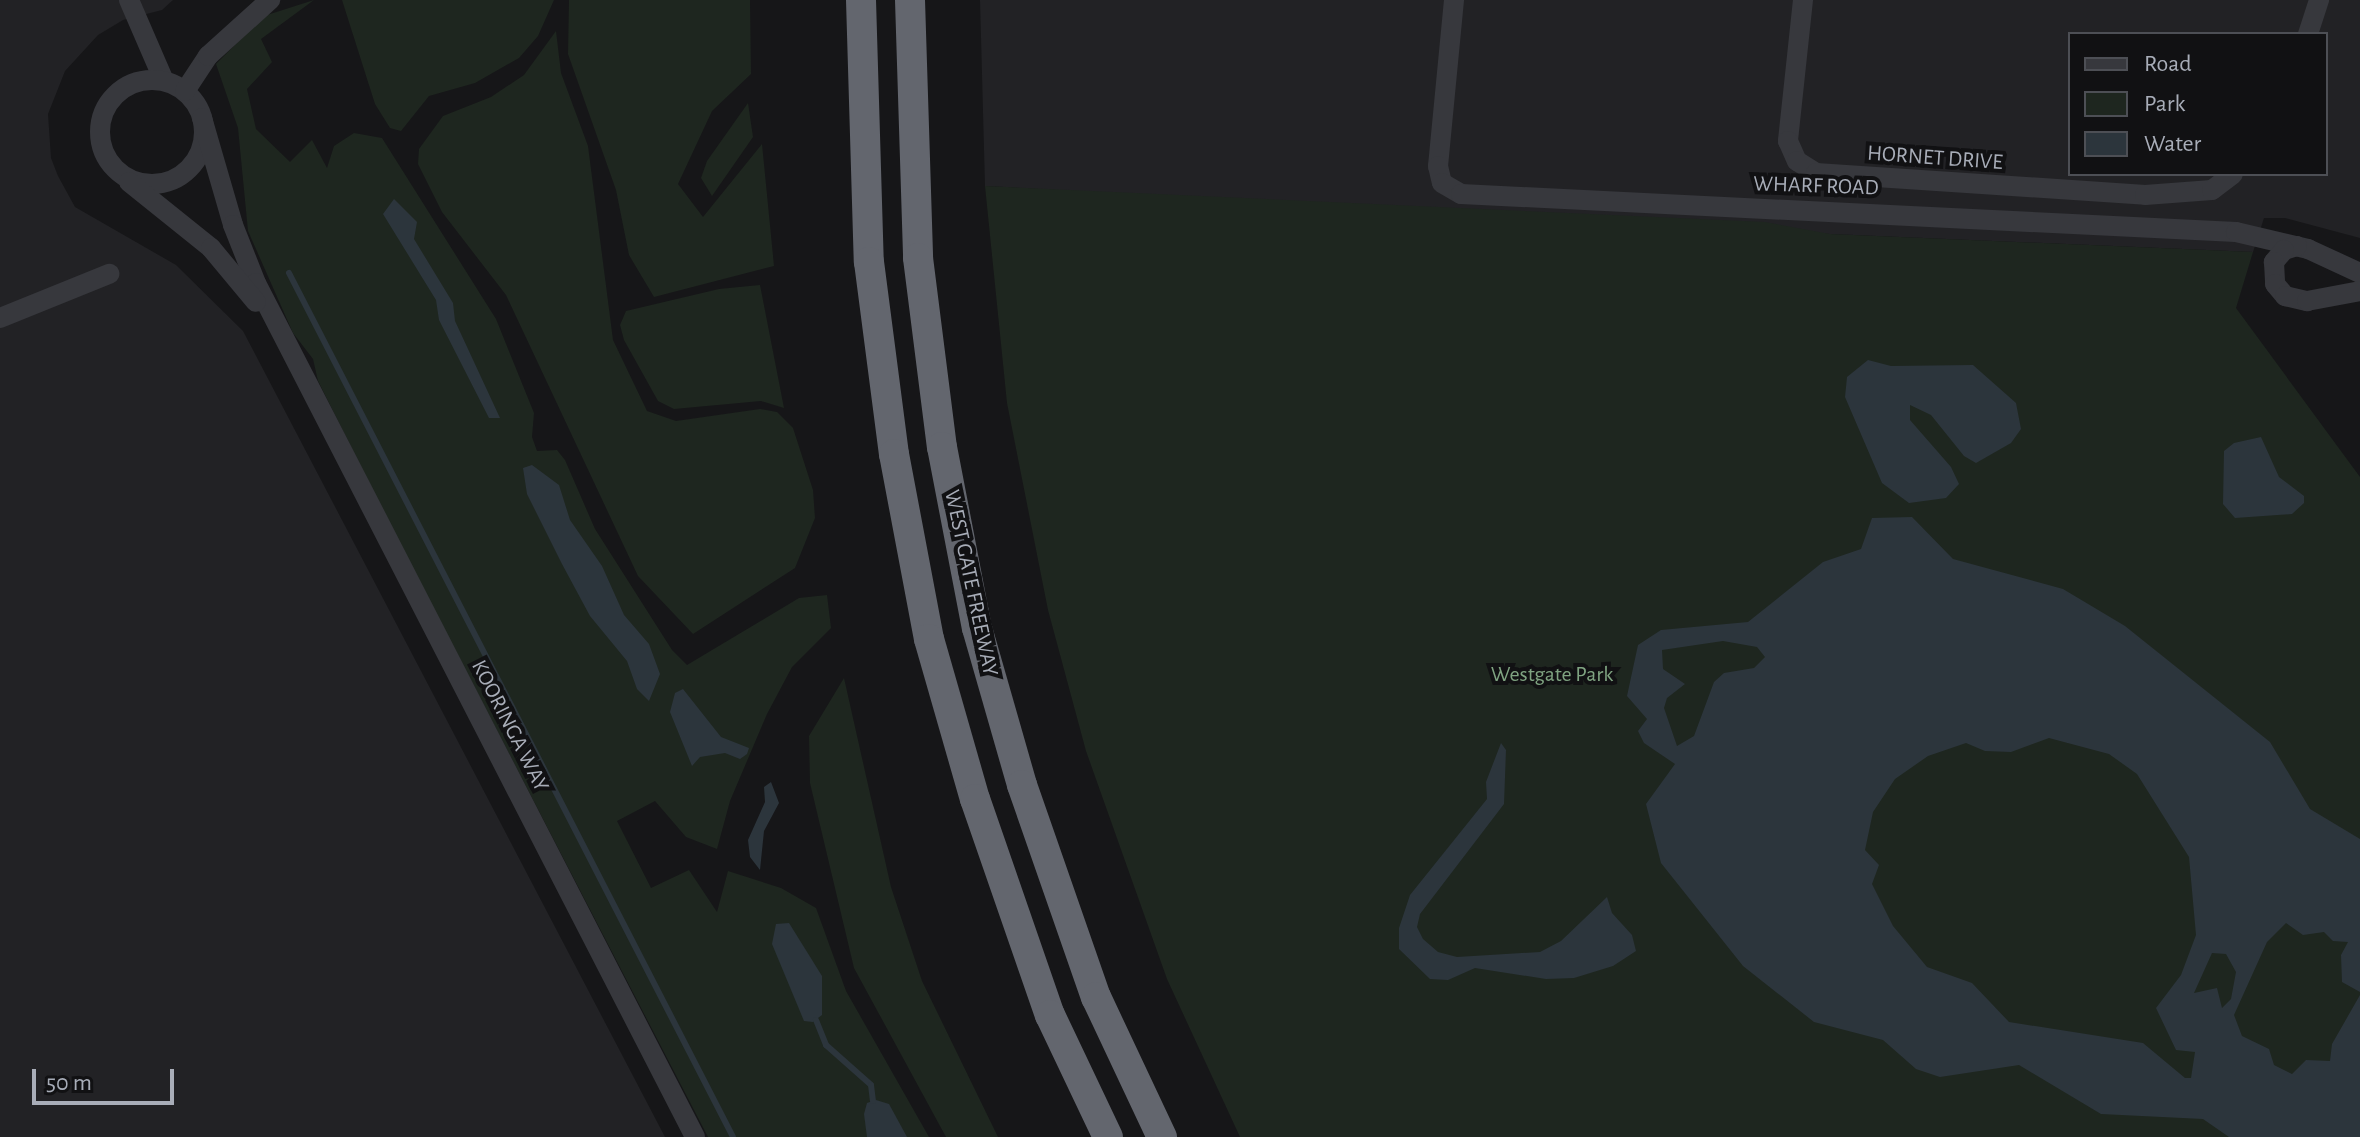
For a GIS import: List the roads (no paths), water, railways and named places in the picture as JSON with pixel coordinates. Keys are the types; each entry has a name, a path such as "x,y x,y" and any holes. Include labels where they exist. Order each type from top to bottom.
{"highway":[{"path":"861,0 869,262 894,454 929,639 975,799 1050,1015 1108,1137"},
{"name":"WEST GATE FREEWAY","path":"910,0 918,258 942,447 977,628 1022,785 1096,997 1162,1137"}],"street":[{"path":"129,0 164,81"},
{"path":"185,91 208,56 270,0"},
{"name":"HORNET DRIVE","path":"1803,0 1788,141 1797,161 1816,173 2145,195 2212,190 2230,176"},
{"path":"2309,32 2319,0"},
{"name":"WHARF ROAD","path":"1454,4 1438,166 1442,183 1461,194 2128,224 2236,232 2297,246 2360,273"},
{"path":"164,81 185,91 202,118 201,150 182,176 148,185 117,172 100,142 105,107 129,84 164,81"},
{"name":"KOORINGA WAY","path":"202,118 238,239 283,337 695,1137"},
{"name":"KOORINGA WAY","path":"117,172 211,248 283,337"},
{"path":"2297,246 2284,250 2274,262 2275,284 2285,296 2307,301 2360,291"},
{"path":"0,318 109,274"}],"water":[{"path":"394,199 417,222 414,239 453,303 455,321 500,418 489,418 439,320 436,300 383,214"},
{"path":"1868,360 1891,366 1973,365 2016,403 2021,429 2011,443 1976,463 1964,456 1931,415 1910,405 1910,420 1951,467 1959,484 1946,498 1909,503 1882,483 1845,397 1847,377"},
{"path":"2261,437 2279,477 2304,496 2304,503 2292,514 2235,518 2223,504 2224,451 2234,443"},
{"path":"532,465 559,485 570,520 602,566 624,615 649,644 660,674 649,701 637,689 627,661 590,616 527,494 523,468"},
{"path":"1912,517 1953,559 2063,589 2125,626 2270,742 2310,809 2360,839 2360,992 2342,982 2341,955 2348,942 2333,941 2324,932 2303,935 2286,923 2267,942 2234,1015 2242,1036 2269,1049 2274,1065 2292,1074 2306,1060 2330,1061 2332,1044 2360,995 2360,1137 2229,1137 2203,1119 2101,1114 2019,1065 1940,1077 1916,1069 1883,1040 1814,1022 1743,966 1661,863 1646,804 1675,764 1644,743 1638,731 1647,719 1627,696 1638,645 1661,630 1748,622 1823,562 1861,549 1872,518","holes":["1723,641 1757,647 1765,657 1754,668 1724,673 1714,682 1694,736 1677,746 1664,708 1667,698 1685,684 1663,669 1662,650","2049,738 2109,754 2137,774 2189,857 2196,935 2181,975 2156,1008 2176,1050 2195,1052 2191,1078 2185,1078 2143,1043 2009,1022 1972,983 1927,967 1893,926 1872,884 1879,865 1865,850 1873,812 1895,779 1928,756 1966,743 1985,751 2011,752","2212,953 2226,954 2236,972 2231,999 2222,1008 2217,988 2194,993"]},
{"path":"683,689 721,737 749,748 747,754 740,759 725,753 700,757 692,766 670,712 675,693"},
{"path":"1501,743 1506,750 1504,804 1420,914 1417,927 1423,939 1438,952 1457,957 1540,952 1561,941 1607,897 1612,913 1632,935 1636,951 1613,966 1574,978 1546,979 1475,968 1448,980 1430,979 1399,949 1399,928 1410,895 1487,799 1486,782"},
{"path":"771,782 779,803 764,831 760,870 750,857 748,840 765,802 764,787"},
{"path":"789,923 822,976 822,1015 813,1022 804,1021 772,944 776,924"},
{"path":"876,1100 889,1104 907,1137 867,1137 864,1114 867,1103"}],"waterway":[{"path":"289,273 733,1137"},
{"path":"816,1020 826,1045 871,1085 873,1101"}],"park label":[{"name":"Westgate Park","path":"1552,675"}]}
